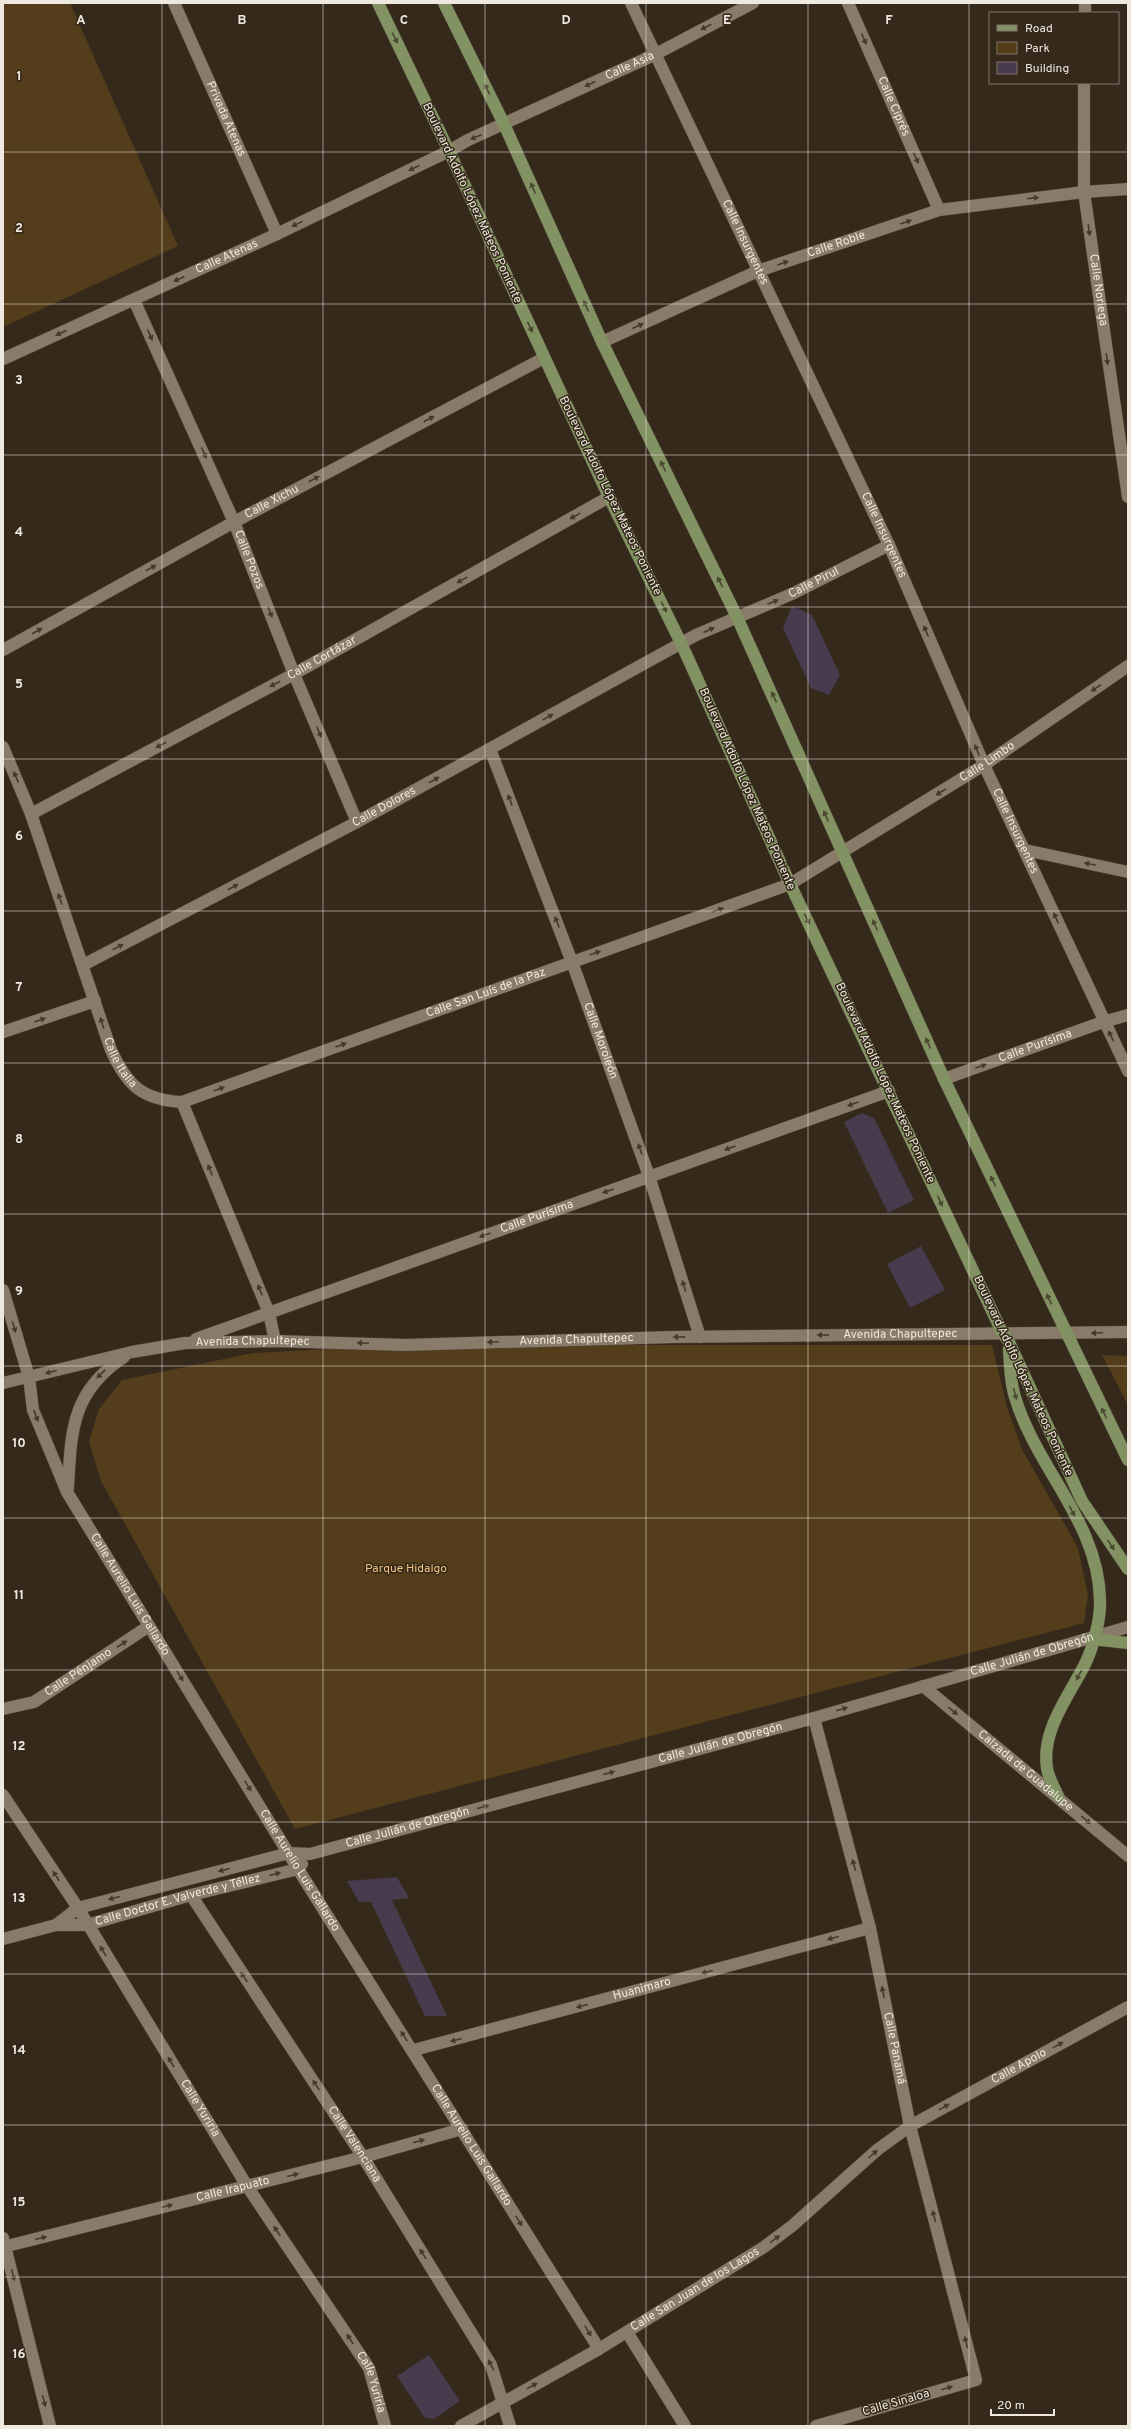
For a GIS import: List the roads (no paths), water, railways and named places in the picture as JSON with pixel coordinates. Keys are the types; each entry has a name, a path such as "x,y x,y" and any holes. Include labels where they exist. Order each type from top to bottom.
{"main road":[{"name":"Boulevard Adolfo López Mateos Poniente","path":"378,3 450,151 609,497 681,643 790,884 1082,1501 1128,1569"},
{"path":"444,3 504,124 602,342 737,618 944,1079 1128,1460"},
{"path":"1005,1337 1015,1397 1031,1434 1084,1533 1096,1566 1100,1602 1098,1624 1092,1639 1086,1663 1056,1718 1047,1742 1047,1769 1058,1796"},
{"path":"1092,1639 1128,1643"}],"street":[{"name":"Privada Atenas","path":"174,3 277,234"},
{"name":"Calle Insurgentes","path":"631,3 654,55 888,545 984,766 1025,850 1128,1071"},
{"name":"Calle Asia","path":"450,151 468,140 654,55 754,3"},
{"name":"Calle Ciprés","path":"848,3 939,210"},
{"name":"Calle Noriega","path":"1084,84 1084,192 1128,497"},
{"name":"Calle Atenas","path":"3,359 277,234 450,151"},
{"name":"Calle Roble","path":"602,342 758,271 939,210 1084,192 1128,189"},
{"name":"Calle Pozos","path":"134,300 234,522 294,674 358,822"},
{"name":"Calle Xichu","path":"3,650 234,522 544,358"},
{"name":"Calle Cortázar","path":"31,814 294,674 609,497"},
{"name":"Calle Pirul","path":"681,643 794,593 888,545"},
{"name":"Calle Dolores","path":"83,965 358,822 681,643"},
{"name":"Calle Limbo","path":"790,884 984,766 1128,666"},
{"name":"Calle Italia","path":"3,747 31,814 111,1050 120,1070 134,1087 153,1099 182,1102"},
{"name":"Calle Moroleón","path":"490,749 572,962 649,1176 700,1337"},
{"path":"1025,850 1128,872"},
{"name":"Calle San Luís de la Paz","path":"182,1102 790,884"},
{"path":"3,1032 95,1001"},
{"name":"Calle Purísima","path":"944,1079 1104,1022 1128,1015"},
{"name":"Calle Purísima","path":"185,1343 889,1091"},
{"path":"182,1102 269,1313 275,1341"},
{"name":"Calle Aurelio Luis Gallardo","path":"3,1290 29,1377 33,1410 67,1492 298,1869 414,2050 599,2349"},
{"name":"Avenida Chapultepec","path":"29,1377 132,1352 185,1343 275,1341 405,1345 700,1337 1005,1337 1128,1332"},
{"path":"67,1492 74,1423 81,1402 100,1374 132,1352"},
{"path":"3,1383 29,1377"},
{"name":"Calle Pénjamo","path":"3,1709 34,1702 149,1626"},
{"name":"Calle Julián de Obregón","path":"289,1854 310,1854 814,1718 1092,1639 1128,1627"},
{"name":"Calzada de Guadalupe","path":"923,1686 1058,1796 1123,1846 1128,1856"},
{"name":"Calle Panamá","path":"814,1718 870,1928 910,2126 976,2380"},
{"name":"Calle Yuriria","path":"3,1795 78,1908 247,2186 369,2368 385,2426"},
{"name":"Calle Doctor E. Valverde y Téllez","path":"56,1925 78,1908 289,1854"},
{"path":"298,1869 310,1854"},
{"name":"Calle Doctor E. Valverde y Téllez","path":"3,1939 56,1925 87,1925 190,1895 298,1869"},
{"name":"Calle Valenciana","path":"190,1895 363,2158 491,2365 504,2402 510,2426"},
{"name":"Huanimaro","path":"414,2050 870,1928"},
{"name":"Calle Apolo","path":"910,2126 1128,2007"},
{"name":"Calle San Juan de los Lagos","path":"461,2426 599,2349 764,2246 792,2226 877,2150 910,2126"},
{"name":"Calle Irapuato","path":"4,2244 363,2158 462,2129"},
{"path":"4,2244 50,2426"},
{"path":"627,2332 685,2426"},
{"name":"Calle Sinaloa","path":"816,2426 976,2380"}],"park label":[{"name":"Parque Hidalgo","path":"406,1569"}]}
